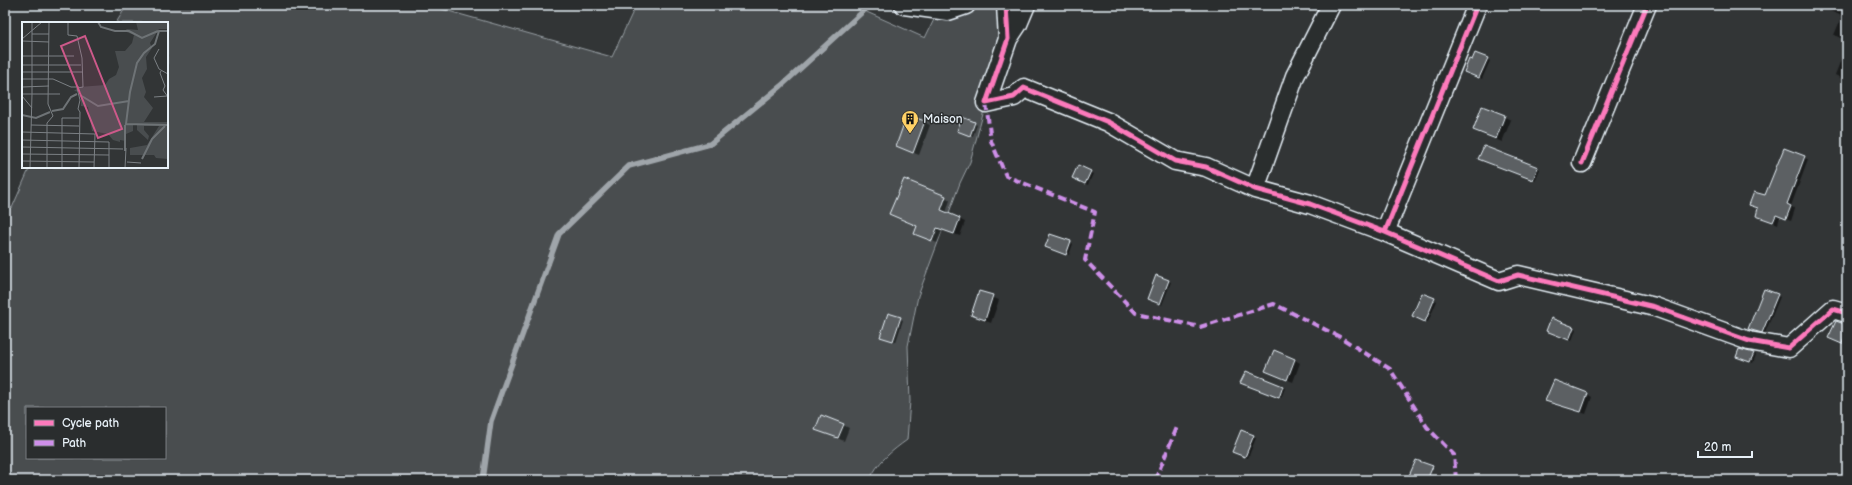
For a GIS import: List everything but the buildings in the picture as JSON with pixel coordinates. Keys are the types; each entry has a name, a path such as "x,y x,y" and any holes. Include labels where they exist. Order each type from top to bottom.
{"street":[{"path":"904,5 948,11 966,5"},
{"path":"1006,5 1008,39"},
{"path":"1026,5 1018,24 1008,39 986,102 1014,98 1024,88 1108,122 1175,161 1206,167 1255,189 1310,204 1385,232 1499,281 1518,275 1655,307 1749,341 1788,348 1834,310 1847,313"},
{"path":"1255,189 1295,76 1331,5"},
{"path":"1385,232 1478,5"},
{"path":"1582,164 1647,5"}],"shaded area":[{"path":"127,5 427,5 612,57 636,5 851,5 925,38 941,5 1006,5 986,103 970,162 960,183 918,296 908,346 910,401 907,440 876,468 870,480 5,480 5,206 12,208 30,168 168,168 168,22 117,22"}],"waterway":[{"path":"483,480 491,421 559,234 629,166 710,144 781,86 870,5"}],"marked path":[{"path":"986,103 991,141 1006,176 1095,212 1085,260 1136,313 1200,327 1274,304 1340,337 1390,369 1427,427 1454,455 1456,480"},
{"path":"1155,480 1178,425"}],"cycle path":[{"path":"1006,5 1008,39 986,103 1014,97 1024,88 1108,122 1175,161 1206,167 1255,189 1310,204 1385,232 1499,281 1518,275 1655,307 1749,341 1789,348 1833,309 1847,313"},
{"path":"1385,232 1477,5"},
{"path":"1582,163 1647,5"}],"place":[{"name":"Maison","path":"910,134"}]}
